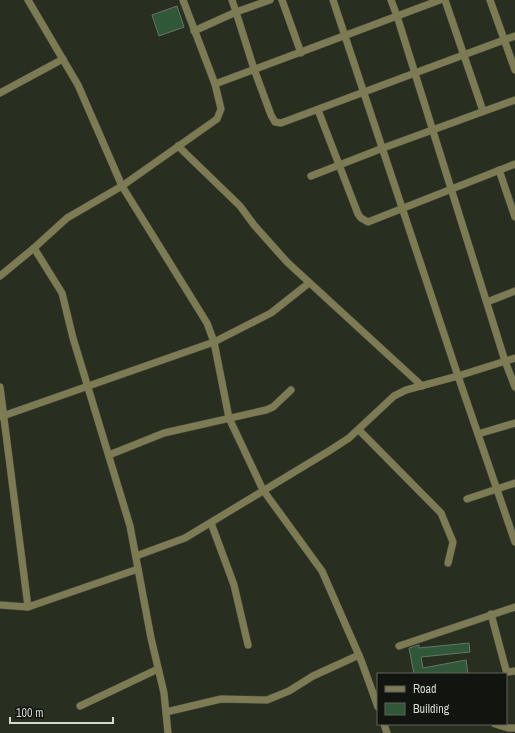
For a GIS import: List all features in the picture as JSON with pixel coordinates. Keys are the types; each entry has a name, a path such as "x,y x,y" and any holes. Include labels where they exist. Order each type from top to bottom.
{"street":[{"path":"28,0 78,85 122,186 207,323 214,342 229,418 263,490 322,570 359,655 377,704"},
{"path":"0,276 67,218 122,186 217,119 221,109 215,84 183,0"},
{"path":"232,0 254,69 271,115 275,122 281,123 515,36"},
{"path":"194,31 236,12 270,0"},
{"path":"282,0 301,53"},
{"path":"333,0 515,542"},
{"path":"391,0 452,189 505,361 515,388"},
{"path":"215,84 440,0"},
{"path":"445,0 483,111"},
{"path":"490,0 515,70"},
{"path":"0,93 63,60"},
{"path":"311,176 515,100"},
{"path":"318,110 338,166 358,214 361,218 368,222 515,164"},
{"path":"178,146 240,206 254,225 287,262 422,386"},
{"path":"499,170 515,218"},
{"path":"34,248 62,293 88,387 130,526 164,693 168,733"},
{"path":"2,416 214,342 271,313 309,283"},
{"path":"487,302 515,291"},
{"path":"136,556 185,538 334,448 359,430 394,396 406,390 458,376 515,358"},
{"path":"0,387 2,416 28,607"},
{"path":"109,455 164,433 266,410 273,407 291,390"},
{"path":"478,434 515,422"},
{"path":"359,430 442,513 453,542 448,562"},
{"path":"467,499 515,483"},
{"path":"211,523 234,585 248,645"},
{"path":"0,605 28,607 138,569"},
{"path":"399,646 515,607"},
{"path":"491,614 506,670 510,672 515,671"},
{"path":"166,712 221,699 267,700 289,691 313,676 359,655"},
{"path":"80,706 158,669"},
{"path":"498,725 508,728 515,728"}],"building":[{"path":"177,6 184,27 159,36 152,15"},
{"path":"469,643 470,652 421,657 423,668 466,660 468,673 414,673 409,648 419,645 419,648"}]}
